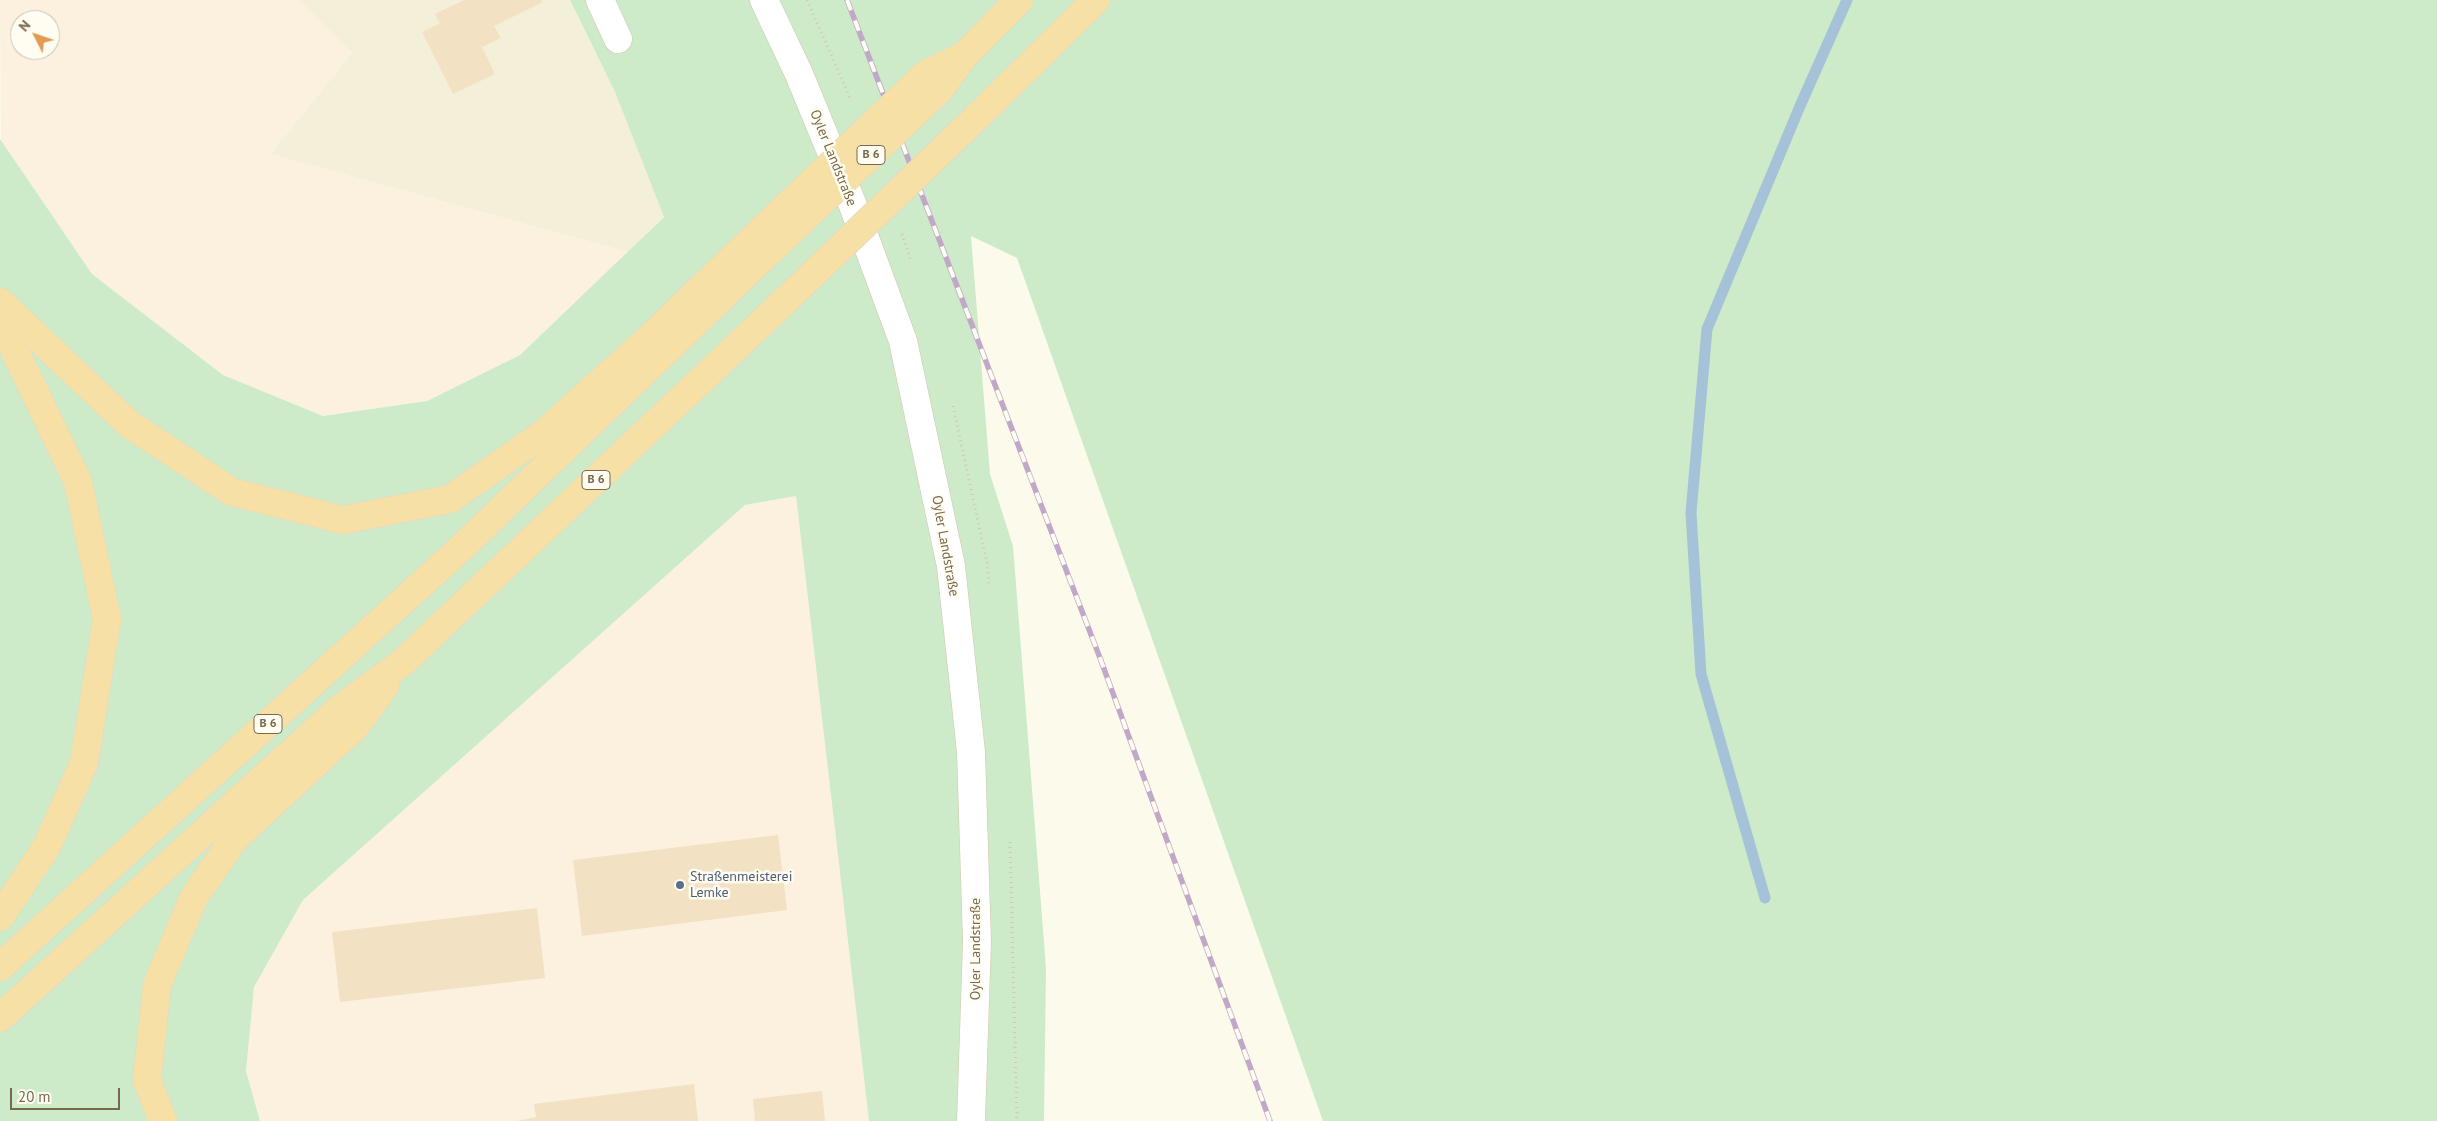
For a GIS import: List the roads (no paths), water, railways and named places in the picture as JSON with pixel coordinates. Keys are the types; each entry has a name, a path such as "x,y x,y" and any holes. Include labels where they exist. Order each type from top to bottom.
{"highway":[{"name":"B 6","path":"0,967 459,550 769,238 941,88 963,57 1019,0"},
{"name":"B 6","path":"0,1018 338,710 403,662 789,297 1096,0"},
{"path":"0,302 129,424 232,492 343,520 450,499 543,434 642,344 769,238"},
{"path":"0,320 78,482 107,619 84,763 47,846 0,917"},
{"path":"163,1121 148,1080 157,985 194,897 234,839 355,727 403,662"}],"main road":[{"path":"600,0 618,39"},
{"name":"Oyler Landstraße","path":"764,0 798,74 852,203 903,341 951,566 971,762 977,942 971,1121"}],"waterway":[{"path":"1765,898 1701,674 1691,513 1707,329 1800,106 1847,0"}],"railway":[{"path":"847,0 1100,658 1270,1121"}],"place":[{"name":"Straßenmeisterei Lemke","path":"680,885"}]}
